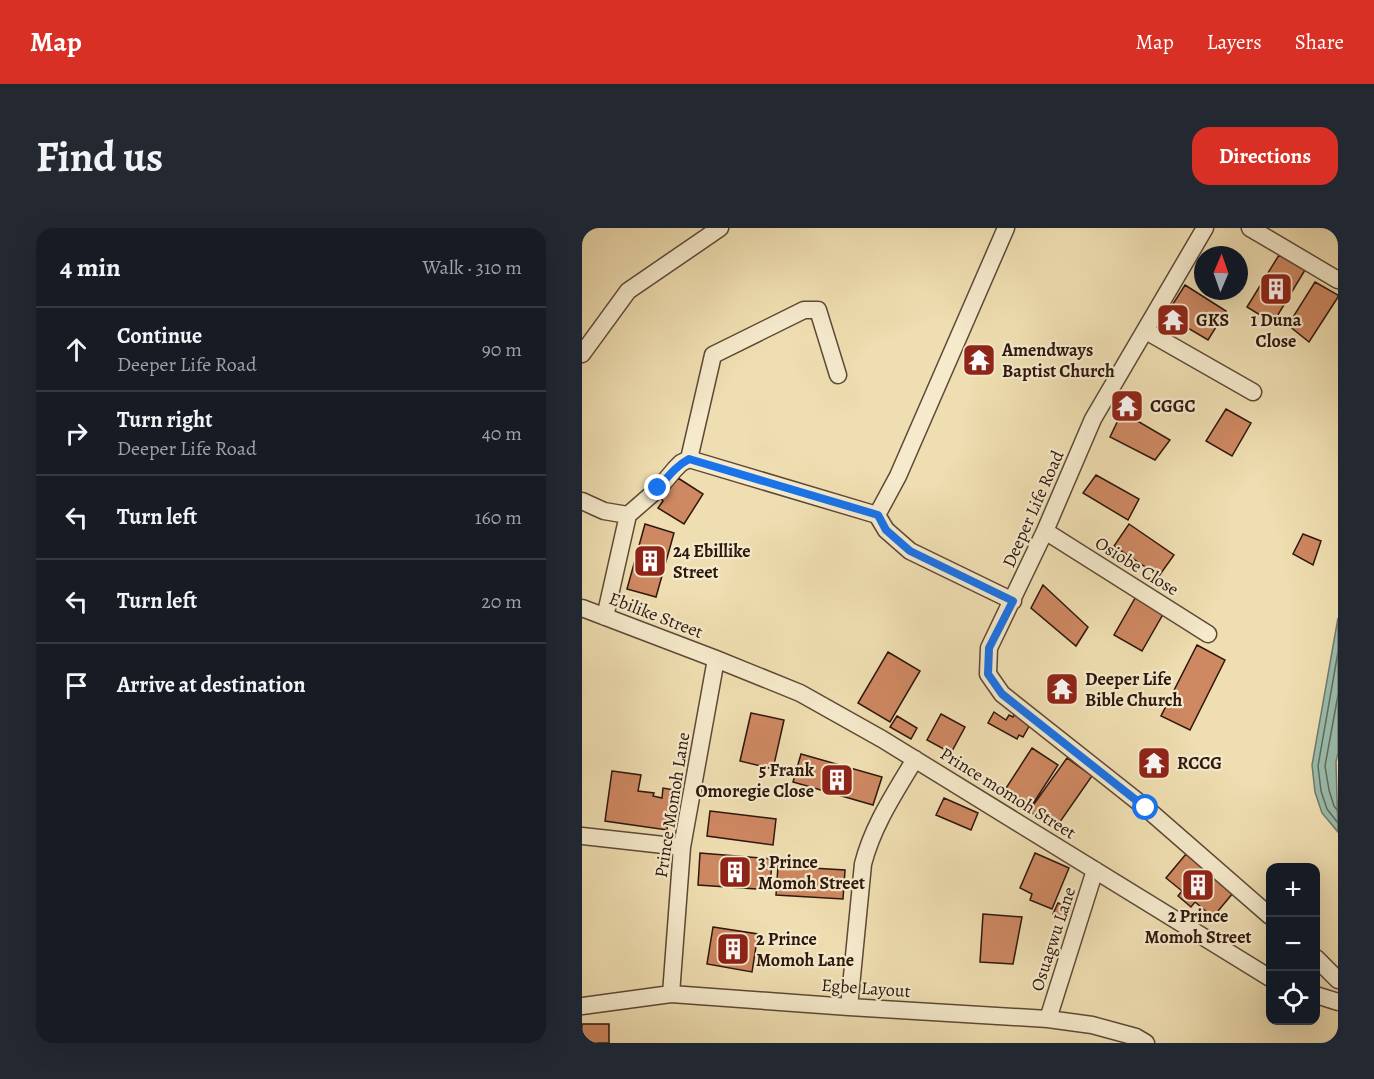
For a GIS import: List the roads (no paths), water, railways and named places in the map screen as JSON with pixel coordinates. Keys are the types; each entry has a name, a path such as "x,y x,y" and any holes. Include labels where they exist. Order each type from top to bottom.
{"street":[{"path":"582,354 628,291 720,228"},
{"path":"878,515 898,476 1005,228"},
{"name":"Deeper Life Road","path":"1205,228 1093,419 1045,531 989,648 988,674 1002,694 1146,808 1266,913"},
{"path":"1250,228 1338,280"},
{"path":"689,459 712,355 804,310 818,310 838,375"},
{"path":"1146,331 1253,392"},
{"path":"605,617 628,515 681,463 689,459 878,515 886,530 910,551 1013,601"},
{"path":"582,501 604,511 628,515"},
{"name":"Osiobe Close","path":"1045,531 1208,634"},
{"name":"Ebilike Street","path":"582,608 717,659"},
{"name":"Prince momoh Street","path":"717,659 800,693 882,739 1266,976"},
{"name":"Prince Momoh Lane","path":"671,994 682,847 717,659"},
{"path":"849,1007 863,864 868,844 883,812 915,759"},
{"path":"582,836 682,847"},
{"name":"Osuagwu Lane","path":"1048,1019 1095,870"},
{"path":"1320,962 1338,980"},
{"name":"Egbe Layout","path":"582,1006 671,994 1048,1019 1092,1025 1136,1037 1146,1043"},
{"path":"1320,996 1338,1002"}],"water":[{"path":"1338,618 1338,753 1336,762 1338,832 1322,813 1315,792 1312,765"}],"place":[{"name":"1 Duna Close","path":"1276,289"},
{"name":"GKS","path":"1173,320"},
{"name":"Amendways Baptist Church","path":"979,360"},
{"name":"CGGC","path":"1127,406"},
{"name":"24 Ebillike Street","path":"650,561"},
{"name":"Deeper Life Bible Church","path":"1062,689"},
{"name":"RCCG","path":"1154,763"},
{"name":"5 Frank Omoregie Close","path":"837,780"},
{"name":"3 Prince Momoh Street","path":"735,872"},
{"name":"2 Prince Momoh Street","path":"1198,885"},
{"name":"2 Prince Momoh Lane","path":"733,949"}]}
